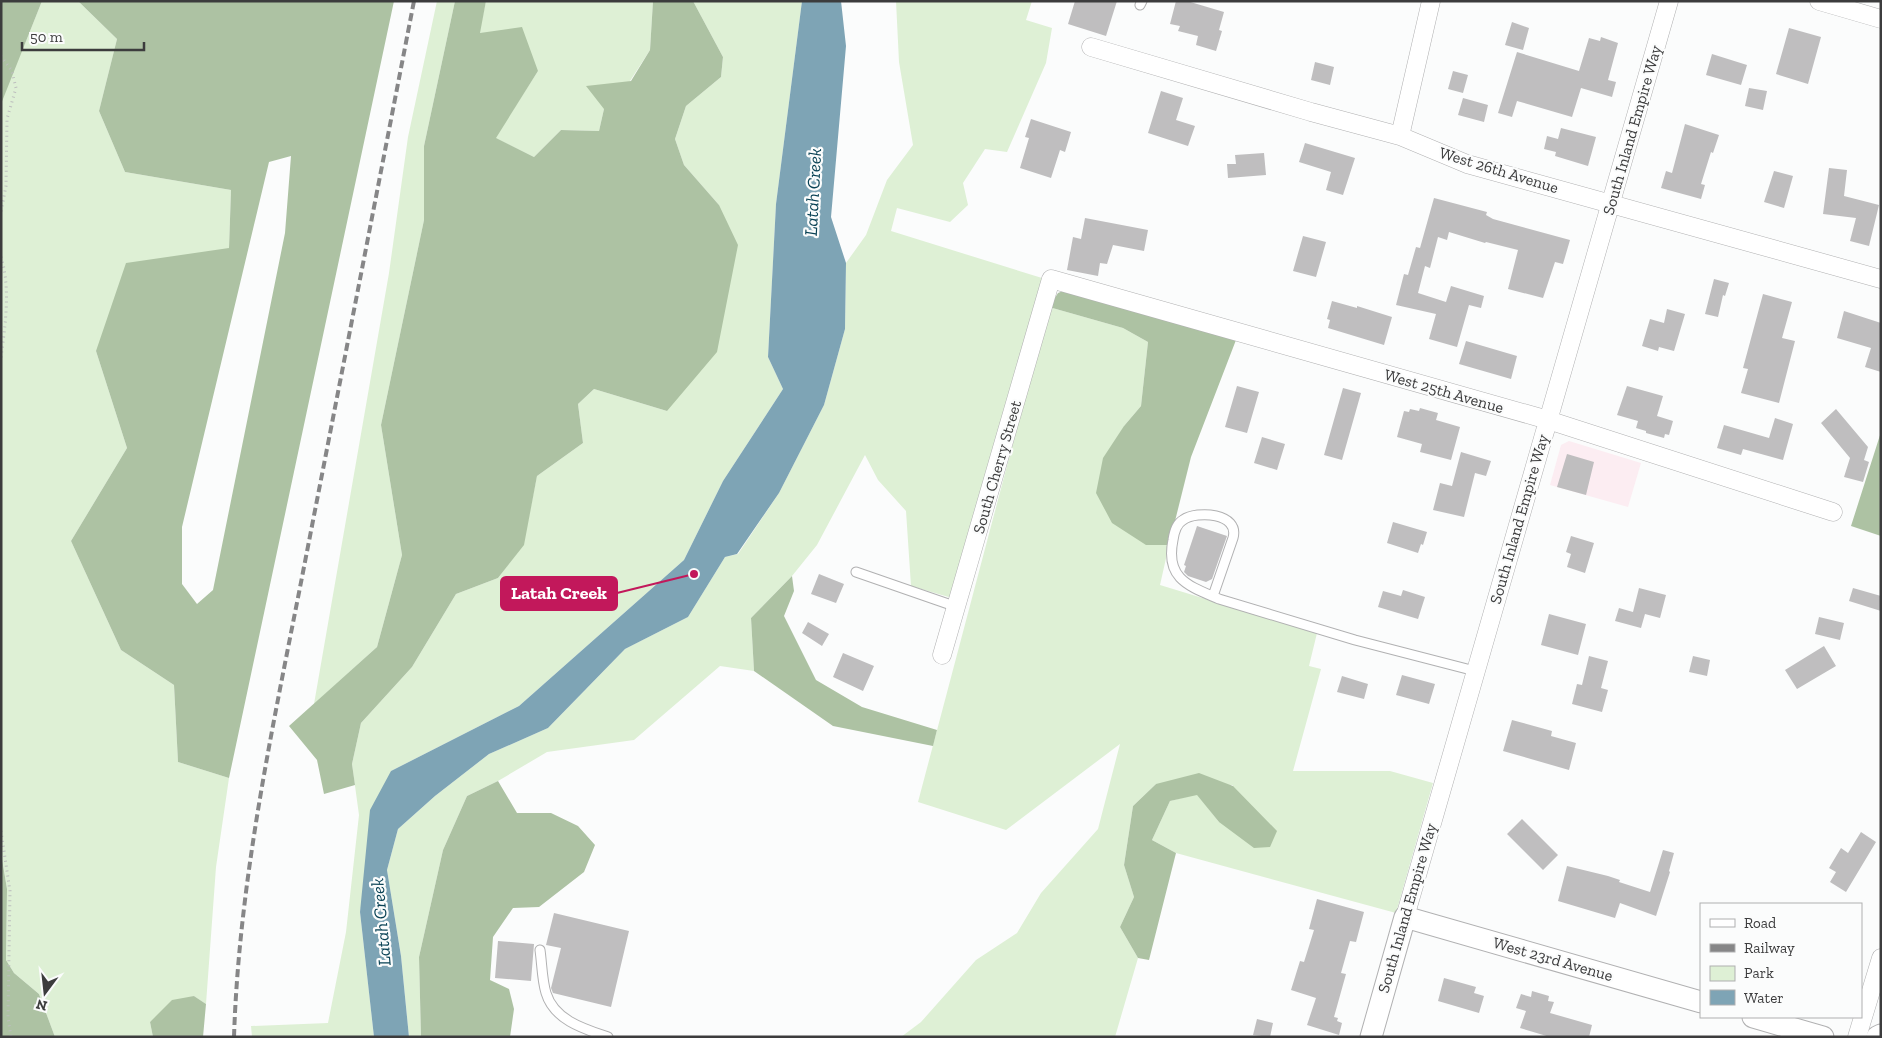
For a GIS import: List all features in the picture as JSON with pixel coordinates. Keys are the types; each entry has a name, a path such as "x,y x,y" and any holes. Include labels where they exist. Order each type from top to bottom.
{"street":[{"path":"1400,136 1431,1"},
{"name":"South Inland Empire Way","path":"1370,1037 1669,1"},
{"path":"1819,1 1881,19"},
{"name":"West 26th Avenue","path":"1090,47 1400,136 1467,164 1881,279"},
{"name":"West 25th Avenue","path":"1051,279 1548,420 1833,512"},
{"name":"South Cherry Street","path":"942,655 1051,279"},
{"name":"West 23rd Avenue","path":"1405,916 1700,1002"},
{"path":"1857,1037 1881,958"},
{"path":"1756,1018 1823,1037"},
{"path":"1877,1037 1881,1035"}],"lane":[{"path":"1213,596 1233,538 1234,529 1220,517 1206,514 1193,516 1179,523 1174,532 1171,550 1172,567 1175,574 1187,584 1213,596 1355,640 1476,671"},
{"path":"856,572 957,607"},
{"path":"540,950 546,994 555,1011 579,1028 608,1037"}],"path":[{"path":"1,56 12,70 16,88 7,119 6,186 1,212"},
{"path":"1,257 4,266 6,316 1,358"},
{"path":"1,832 10,891 8,1018 11,1037"}],"shaded area":[{"path":"1569,441 1641,463 1628,507 1550,485 1561,445"}],"green space":[{"path":"1,1 22,51 42,1 78,1 117,39 99,111 125,172 231,190 229,248 96,351 127,448 71,541 121,650 174,685 178,762 229,778 216,867 206,1004 194,996 150,1022 153,1037 55,1037 39,994 14,973 6,960 7,889 1,853"},
{"path":"1,1 42,1 1,104"},
{"path":"78,1 394,1 229,778 178,762 174,685 121,650 71,541 127,448 96,351 126,263 229,248 231,190 125,172 99,111 117,39","holes":["291,156 285,233 213,590 197,604 182,584 182,527 269,162"]},
{"path":"437,1 455,1 424,146 424,220 381,425 402,555 377,647 314,704 389,273 408,137"},
{"path":"455,1 486,1 480,33 522,27 538,71 496,138 534,157 561,130 599,131 604,109 586,86 631,81 650,50 653,1 693,1 723,57 721,77 686,106 675,139 684,165 719,205 738,245 717,352 667,411 594,389 578,404 583,443 537,476 524,545 498,578 456,594 412,667 361,723 352,764 355,785 324,794 317,760 289,726 377,647 402,555 381,425 424,220 424,146"},
{"path":"486,1 653,1 650,50 630,81 604,109 599,131 561,130 534,157 495,138 538,71 479,33"},
{"path":"693,1 802,1 776,204 768,357 783,389 723,481 684,560 519,706 391,771 360,912 374,1037 252,1037 251,1026 328,1023 346,932 359,815 352,764 361,723 412,667 456,594 498,578 523,545 537,476 583,443 578,404 594,389 667,411 719,205 684,165 675,139 686,106 721,77 723,57"},
{"path":"896,1 1032,1 1026,20 1052,28 1046,63 1007,152 985,149 963,183 968,205 950,222 897,208 891,231 1042,278 952,598 911,586 906,511 878,480 865,455 817,545 792,576 751,618 754,671 720,666 634,740 547,752 498,781 467,796 443,850 419,957 421,1037 409,1037 401,956 387,870 398,829 435,796 489,754 548,728 625,649 688,617 725,557 738,554 779,493 824,405 845,329 846,263 866,235 887,180 913,145 899,62"},
{"path":"1068,289 1236,340 1191,457 1169,545 1146,545 1112,523 1096,493 1103,458 1124,426 1141,406 1148,342 1123,328 1049,307 1058,293"},
{"path":"1049,307 1123,328 1148,342 1141,406 1124,426 1169,545 1160,585 1317,633 1309,666 1321,669 1293,771 1390,771 1433,783 1396,913 1176,853 1152,840 1170,801 1197,794 1219,822 1233,785 1156,784 1133,806 1124,865 1134,897 1120,927 1138,958 1115,1037 901,1037 921,1022 976,960 1017,933 1041,893 1098,829 1120,744 1006,830 918,802"},
{"path":"1881,432 1881,536 1851,526"},
{"path":"792,576 794,591 784,616 816,680 862,707 937,730 933,746 833,726 754,671 751,618"},
{"path":"1199,773 1233,786 1277,831 1270,847 1254,848 1219,822 1197,795 1170,801 1152,840 1176,853 1149,960 1138,958 1120,927 1134,897 1124,865 1133,806 1156,784"},
{"path":"498,781 517,813 551,813 578,826 595,845 584,872 539,907 513,908 493,937 490,980 509,989 514,1009 510,1037 421,1037 419,957 443,850 467,796"},
{"path":"1,853 7,889 6,960 14,973 39,994 55,1037 1,1037"},
{"path":"194,996 206,1004 203,1037 153,1037 150,1022 172,1000"}],"water":[{"path":"802,1 841,1 846,46 831,217 846,263 845,329 824,405 779,493 737,554 725,557 688,617 625,649 548,728 489,754 435,796 398,829 387,870 401,956 409,1037 374,1037 360,912 370,810 391,771 519,706 684,560 723,481 783,389 768,357 776,204"}],"building":[{"path":"1075,1 1117,1 1106,36 1068,24"},
{"path":"1176,1 1187,1 1224,12 1219,30 1222,31 1216,51 1196,45 1198,36 1178,31 1180,26 1170,24"},
{"path":"1512,22 1529,28 1523,50 1505,45"},
{"path":"1789,28 1821,37 1808,84 1776,74"},
{"path":"1601,37 1618,43 1608,80 1616,82 1612,97 1581,88 1572,117 1517,101 1512,117 1498,113 1517,52 1579,71 1589,38 1600,41"},
{"path":"1712,54 1747,65 1741,85 1706,75"},
{"path":"1315,62 1334,67 1330,85 1311,80"},
{"path":"1453,71 1468,75 1463,93 1448,89"},
{"path":"1749,88 1767,91 1763,110 1745,106"},
{"path":"1161,91 1183,98 1176,120 1195,126 1188,146 1148,133"},
{"path":"1463,98 1488,105 1484,122 1458,115"},
{"path":"1031,119 1071,132 1065,152 1060,150 1051,178 1020,168 1029,138 1025,137"},
{"path":"1685,124 1719,135 1713,153 1711,152 1701,184 1705,185 1701,199 1661,188 1666,171 1672,173"},
{"path":"1561,128 1596,137 1588,166 1555,156 1556,152 1544,149 1547,136 1558,139"},
{"path":"1305,143 1355,158 1343,195 1326,190 1331,172 1299,162"},
{"path":"1264,153 1266,175 1228,178 1227,164 1236,164 1235,155"},
{"path":"1829,168 1847,170 1844,196 1879,205 1869,246 1850,241 1856,218 1823,214"},
{"path":"1774,171 1793,176 1784,208 1764,202"},
{"path":"1434,198 1487,212 1486,215 1493,219 1570,240 1563,264 1555,262 1543,298 1508,289 1518,250 1485,243 1449,232 1447,240 1438,237 1430,268 1425,266 1418,293 1446,302 1451,286 1484,296 1481,308 1469,305 1457,347 1429,339 1436,314 1396,305 1404,274 1408,275 1416,247 1420,248"},
{"path":"1085,218 1148,230 1144,251 1113,245 1107,264 1100,263 1098,276 1067,270 1073,237 1081,239"},
{"path":"1303,236 1326,242 1316,277 1293,271"},
{"path":"1714,279 1729,283 1725,296 1723,295 1718,317 1705,314"},
{"path":"1763,294 1792,302 1782,338 1795,341 1779,403 1741,393 1748,369 1743,368"},
{"path":"1332,301 1357,308 1357,306 1392,317 1384,345 1328,328 1330,320 1327,319"},
{"path":"1667,309 1685,314 1674,351 1659,347 1658,351 1642,346 1650,319 1664,323"},
{"path":"1844,311 1881,323 1881,372 1865,367 1871,348 1837,338"},
{"path":"1466,341 1517,356 1511,379 1459,364"},
{"path":"1237,386 1259,392 1247,433 1225,427"},
{"path":"1627,386 1663,396 1657,416 1673,421 1669,435 1665,434 1664,438 1646,433 1646,431 1636,428 1638,421 1617,415"},
{"path":"1343,388 1361,393 1342,460 1324,455"},
{"path":"1420,408 1438,413 1436,420 1460,427 1451,460 1420,452 1422,444 1397,437 1404,411 1409,412 1410,409 1419,411"},
{"path":"1836,409 1868,447 1864,460 1869,462 1863,482 1844,477 1850,458 1821,423"},
{"path":"1775,418 1793,424 1783,460 1743,449 1741,455 1717,448 1724,425 1769,438"},
{"path":"1262,437 1285,444 1277,470 1254,463"},
{"path":"1461,452 1491,461 1486,476 1475,473 1464,517 1433,510 1440,483 1452,486"},
{"path":"1567,454 1594,462 1586,495 1557,487"},
{"path":"1393,522 1427,532 1418,553 1387,543"},
{"path":"1197,526 1227,536 1212,579 1206,582 1188,576 1184,572 1186,566 1184,565"},
{"path":"1571,536 1594,543 1585,573 1567,567 1571,554 1566,552"},
{"path":"819,574 844,584 836,603 811,594"},
{"path":"1639,588 1666,595 1660,618 1645,614 1641,628 1615,621 1619,608 1633,612"},
{"path":"1853,588 1881,596 1881,611 1849,601"},
{"path":"1403,590 1425,597 1418,619 1378,607 1383,591 1401,596"},
{"path":"1549,614 1586,624 1578,655 1541,645"},
{"path":"1819,617 1844,623 1840,640 1815,634"},
{"path":"808,622 829,634 822,646 802,633"},
{"path":"1824,646 1836,666 1797,689 1785,670"},
{"path":"843,653 874,666 863,691 833,677"},
{"path":"1589,656 1608,661 1601,688 1608,690 1602,712 1572,704 1577,684 1582,685"},
{"path":"1693,656 1710,660 1707,676 1689,672"},
{"path":"1402,675 1435,684 1429,704 1396,695"},
{"path":"1342,676 1368,684 1364,699 1337,692"},
{"path":"1512,720 1552,731 1551,736 1576,743 1569,770 1503,751"},
{"path":"1522,819 1558,855 1543,870 1507,834"},
{"path":"1861,832 1876,842 1846,892 1830,882 1836,872 1829,868 1841,848 1848,853"},
{"path":"1663,850 1674,853 1656,916 1620,903 1615,918 1558,901 1567,866 1608,876 1620,880 1619,882 1650,892"},
{"path":"1317,899 1364,912 1356,942 1350,941 1341,973 1346,974 1334,1017 1338,1018 1337,1021 1342,1023 1339,1035 1307,1025 1316,998 1291,990 1300,961 1304,962 1314,930 1309,929"},
{"path":"554,913 629,931 611,1007 553,993 551,988 561,948 546,945"},
{"path":"498,941 534,944 531,981 495,978"},
{"path":"1444,978 1476,987 1474,993 1484,996 1479,1013 1438,1001"},
{"path":"1532,991 1549,996 1548,1001 1554,1002 1550,1013 1592,1025 1589,1037 1550,1037 1520,1028 1526,1011 1516,1008 1521,994 1531,997"},
{"path":"1257,1019 1273,1023 1270,1037 1253,1035"}],"railway":[{"path":"234,1037 237,978 250,861 269,745 414,1"}],"place":[{"name":"Latah Creek","path":"694,574"}]}
